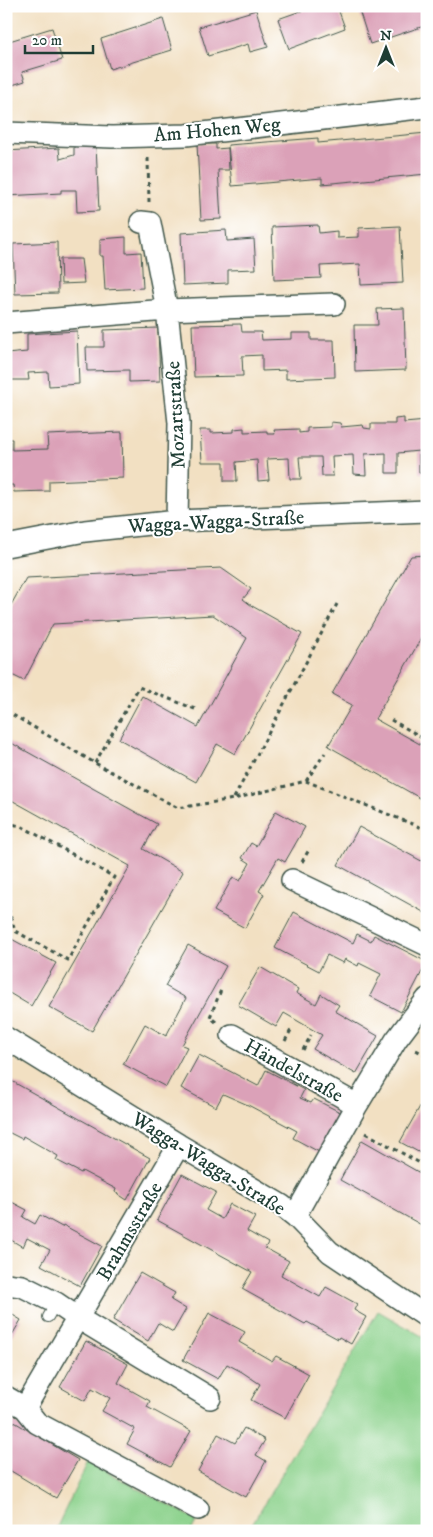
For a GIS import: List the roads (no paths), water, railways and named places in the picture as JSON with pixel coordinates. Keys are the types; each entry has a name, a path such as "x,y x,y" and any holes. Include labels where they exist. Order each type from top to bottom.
{"street":[{"name":"Am Hohen Weg","path":"6,133 112,137 186,135 427,107"},
{"name":"Mozartstraße","path":"145,223 168,310 179,423 177,521"},
{"path":"6,322 168,310 334,304"},
{"name":"Wagga-Wagga-Straße","path":"6,546 85,531 177,521 427,511"},
{"path":"292,880 427,945"},
{"name":"Händelstraße","path":"295,1216 352,1113 396,1040 427,999"},
{"name":"Händelstraße","path":"232,1035 352,1113"},
{"name":"Wagga-Wagga-Straße","path":"6,1038 281,1205 295,1216 330,1252 427,1317"},
{"name":"Brahmsstraße","path":"25,1408 180,1145"},
{"path":"6,1284 22,1286 52,1310 78,1318 210,1398"},
{"path":"6,1397 25,1408 37,1423 198,1509"}]}
